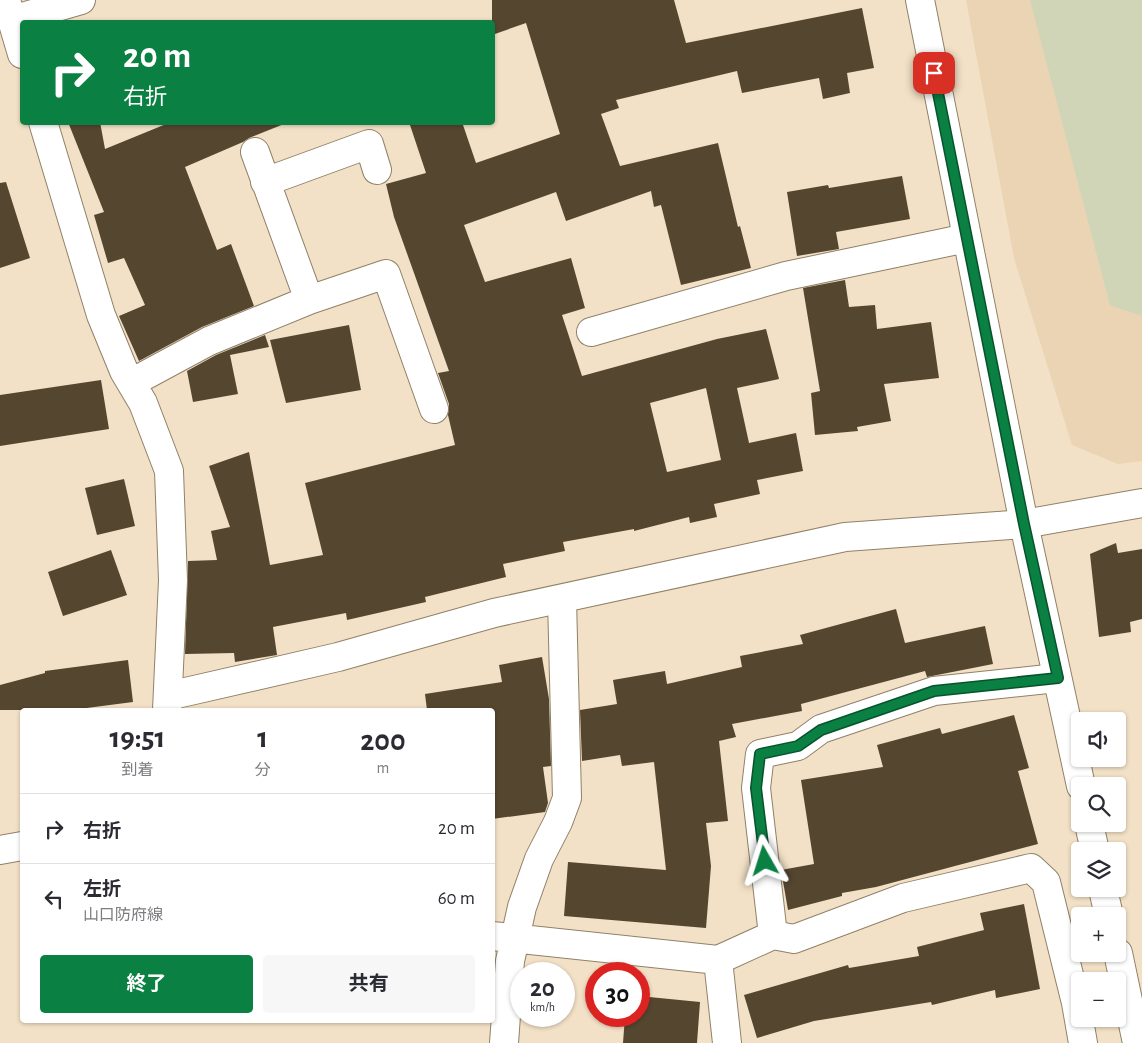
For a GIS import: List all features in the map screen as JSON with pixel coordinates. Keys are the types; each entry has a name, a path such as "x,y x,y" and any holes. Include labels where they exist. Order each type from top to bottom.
{"street":[{"path":"20,47 9,10 82,0"},
{"path":"920,0 1024,524 1079,777"},
{"path":"44,125 102,315 130,383 143,403 169,471 173,580 168,703 494,613 845,537 1024,524 1142,502"},
{"path":"265,182 369,144 377,170"},
{"path":"255,152 309,300"},
{"path":"591,332 786,276 967,238"},
{"path":"130,383 209,341 309,300 386,274 434,409"},
{"path":"504,1043 510,961 504,938 522,907 538,859 558,822 567,798 562,599"},
{"path":"773,935 756,788 760,754 798,746 821,730 934,691 1058,678"},
{"path":"0,850 20,846"},
{"path":"504,938 718,960 773,935 794,939 903,898 1031,868 1046,882 1071,976"},
{"path":"718,960 727,1043"},
{"path":"1120,962 1128,991 1137,1043"},
{"path":"1081,1027 1083,1043"}],"shaded area":[{"path":"966,0 1142,0 1142,461 1118,464 1072,445 1014,258"}],"green space":[{"path":"1030,0 1142,0 1142,316 1110,305"}],"building":[{"path":"492,0 674,0 686,43 862,8 874,68 847,73 850,93 823,99 819,78 742,93 737,71 616,100 619,108 601,114 620,166 718,143 738,227 740,226 751,268 681,285 661,205 654,207 651,191 566,221 556,192 464,225 485,282 571,258 585,308 562,315 582,376 717,339 766,329 779,379 737,388 749,443 796,433 803,471 757,480 760,494 714,504 717,517 690,523 689,517 634,531 634,529 563,542 565,551 503,564 506,577 425,597 426,602 347,620 346,613 273,627 277,655 235,662 234,653 185,654 188,561 217,560 211,531 230,527 209,466 249,452 270,565 323,555 305,483 455,445 448,415 449,404 438,373 449,371 394,217 386,184 426,173 410,125 463,125 476,163 560,134 526,23 495,34 495,20 492,20","holes":["706,388 721,460 667,472 650,403"]},
{"path":"69,125 101,125 105,149 164,125 282,125 185,167 217,250 231,244 254,306 202,327 139,361 119,316 145,305 124,258 108,263 94,215 104,212"},
{"path":"902,176 910,219 836,232 839,249 797,256 787,192 828,185 829,188"},
{"path":"6,182 30,258 0,268 0,183"},
{"path":"845,280 849,307 875,305 877,329 931,322 939,378 884,384 891,421 857,427 858,431 815,435 811,393 820,391 803,288"},
{"path":"349,325 361,390 286,403 270,340"},
{"path":"265,335 269,347 230,355 238,394 193,402 187,371 216,355"},
{"path":"101,380 109,429 0,446 0,395"},
{"path":"124,479 135,526 97,535 85,488"},
{"path":"1116,543 1118,553 1142,549 1142,619 1130,622 1131,632 1099,637 1090,554"},
{"path":"111,550 127,595 63,616 48,572"},
{"path":"896,609 905,643 985,626 993,664 927,677 925,671 801,704 802,711 732,724 736,737 719,741 728,821 706,823 711,866 706,928 564,916 568,862 666,870 654,762 622,766 620,755 582,761 580,710 617,704 613,680 665,671 667,684 742,667 740,656 803,644 800,635"},
{"path":"542,657 549,699 551,766 543,767 548,803 545,812 495,819 495,708 427,708 425,694 502,682 499,665"},
{"path":"128,660 133,702 86,708 20,708 20,710 0,710 0,685 45,673 45,671"},
{"path":"1014,715 1029,768 1018,771 1038,844 876,887 842,893 842,896 788,910 781,870 814,864 801,780 883,767 877,745 940,728 942,734"},
{"path":"1024,904 1040,989 996,998 995,990 932,1005 931,1002 814,1021 757,1038 744,995 848,965 849,968 919,956 917,947 984,930 980,913"},
{"path":"650,997 700,1002 697,1043 623,1043 624,1027 650,1027"}],"route":[{"path":"765,861 756,788 760,754 798,746 821,730 934,691 1058,678 1024,524 934,73"}]}
